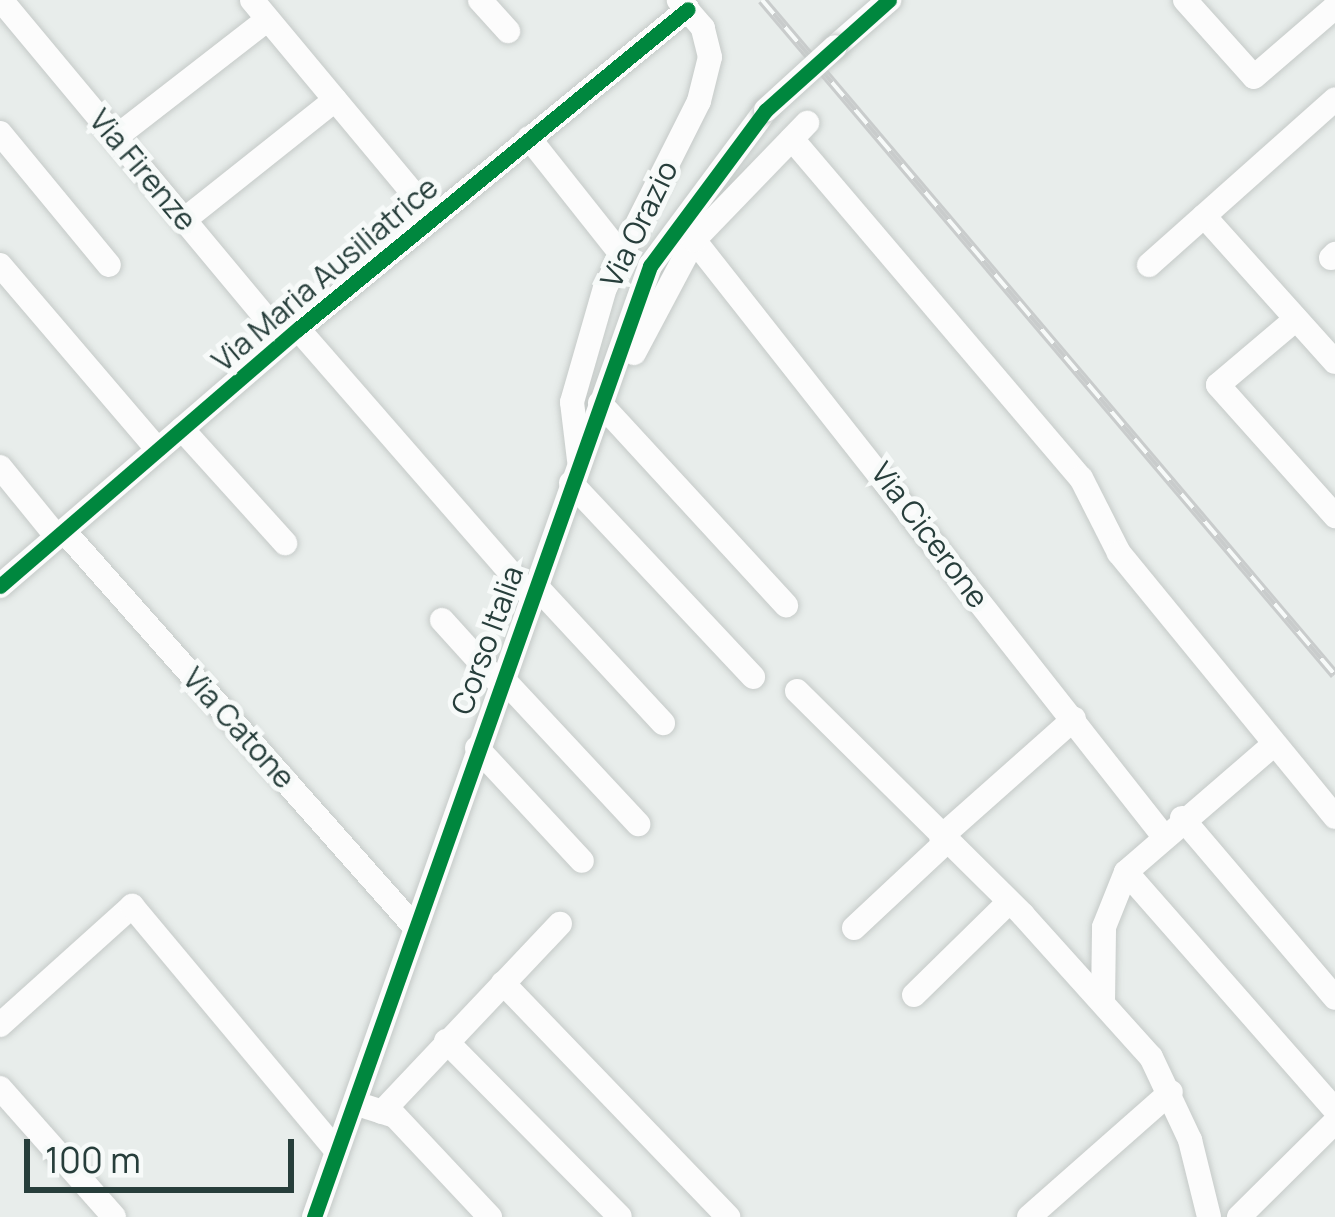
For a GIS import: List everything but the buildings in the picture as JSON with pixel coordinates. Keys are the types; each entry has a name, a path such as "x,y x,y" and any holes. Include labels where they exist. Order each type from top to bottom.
{"street":[{"name":"Via Firenze","path":"1,0 184,220 663,723"},
{"path":"480,0 508,32"},
{"name":"Corso Italia","path":"314,1217 650,266 766,110 890,0"},
{"path":"1185,0 1254,77 1335,7"},
{"name":"Via Maria Ausiliatrice","path":"0,586 684,5"},
{"name":"Via Orazio","path":"575,471 572,402 621,254 699,101 710,57 684,5"},
{"path":"116,137 260,9 433,218"},
{"path":"1149,265 1335,99"},
{"path":"184,220 335,100"},
{"path":"786,605 601,400 616,390 694,240 799,131 1081,478 1119,553 1272,746 1335,817"},
{"path":"0,134 109,265"},
{"path":"530,138 621,254"},
{"path":"1204,216 1335,362"},
{"name":"Via Cicerone","path":"694,240 1074,719 1335,998"},
{"path":"0,265 158,450"},
{"path":"1296,319 1218,385 1335,517"},
{"path":"182,429 285,543"},
{"name":"Via Catone","path":"0,467 414,926"},
{"path":"575,471 753,677"},
{"path":"442,620 638,824"},
{"path":"797,691 1103,1002 1171,1092 1209,1217"},
{"path":"854,928 1074,719"},
{"path":"1103,1002 1104,927 1126,872 1172,826 1272,746"},
{"path":"477,748 582,861"},
{"path":"1126,872 1335,1110"},
{"path":"914,994 1009,902"},
{"path":"0,1025 132,906 337,1151"},
{"path":"382,1112 560,924"},
{"path":"503,982 728,1217"},
{"path":"446,1041 620,1217"},
{"path":"0,1088 114,1217"},
{"path":"1029,1217 1171,1092"},
{"path":"353,1103 395,1116 490,1217"},
{"path":"1239,1217 1335,1122"}],"railway":[{"path":"762,0 1335,675"}],"cycle path":[{"path":"314,1217 650,266 766,110 889,0"},
{"path":"0,586 298,329 688,9"}]}
